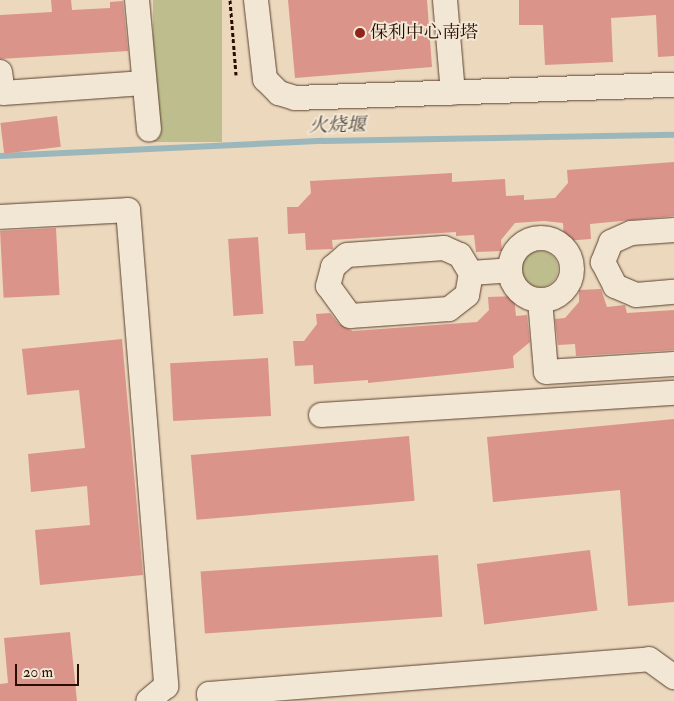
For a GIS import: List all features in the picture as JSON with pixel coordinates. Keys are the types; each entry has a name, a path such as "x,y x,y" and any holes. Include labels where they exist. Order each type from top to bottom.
{"street":[{"path":"137,0 149,129"},
{"path":"256,0 261,63 265,79 279,93 317,101 453,93 674,85"},
{"path":"445,0 453,93"},
{"path":"0,72 3,93 144,83"},
{"path":"0,217 128,210 166,686 148,701"},
{"path":"674,230 631,233 611,242 603,262 615,286 636,295 674,292"},
{"path":"537,238 557,242 571,264 566,286 540,300 521,293 510,270 519,247 537,238"},
{"path":"444,248 460,255 471,273 467,295 449,309 350,316 328,286 333,267 348,255 444,248"},
{"path":"571,264 603,262"},
{"path":"471,273 510,270"},
{"path":"540,300 546,372 674,364"},
{"path":"321,415 674,393"},
{"path":"210,701 209,694 649,659 674,677"}],"path":[{"path":"230,0 236,76"}],"green space":[{"path":"153,0 222,0 222,142 153,142"},
{"path":"540,251 547,252 553,256 557,262 557,276 553,282 547,286 540,287 533,286 527,282 523,276 522,269 523,262 527,256 533,252"}],"building":[{"path":"51,0 71,0 72,10 110,8 110,2 123,1 128,51 0,59 0,15 52,12"},
{"name":"保利中心南塔","path":"288,0 427,0 432,67 295,78"},
{"path":"519,0 674,0 674,56 658,57 656,15 611,18 613,62 545,65 543,25 519,25"},
{"path":"57,116 61,147 4,154 0,123"},
{"path":"674,162 674,216 590,224 591,239 564,241 563,223 544,221 515,223 501,240 502,251 476,252 474,235 456,236 456,232 332,240 333,249 306,250 305,233 288,234 287,207 298,207 311,193 310,181 452,173 452,182 505,179 506,196 524,195 524,200 555,198 568,183 567,170"},
{"path":"56,228 60,295 4,298 0,231"},
{"path":"258,237 263,314 233,316 228,239"},
{"path":"601,289 607,307 625,305 627,313 674,310 674,350 576,356 575,344 558,345 555,319 565,318 579,302 579,290"},
{"path":"514,296 516,316 527,315 530,342 513,356 514,368 368,383 368,380 314,384 313,365 295,366 293,341 304,341 317,324 316,314 330,313 339,324 353,331 477,322 489,310 488,297"},
{"path":"122,339 143,575 40,585 35,530 90,525 87,486 31,492 28,454 85,448 79,390 27,395 22,349"},
{"path":"268,358 271,416 173,421 170,363"},
{"path":"674,419 674,602 628,606 620,490 493,502 487,437"},
{"path":"409,436 415,501 196,520 191,455"},
{"path":"590,550 597,611 484,624 477,564"},
{"path":"438,555 442,617 205,633 201,572"},
{"path":"70,632 77,701 0,701 0,684 8,683 4,638"}],"waterway":[{"name":"火烧堰","path":"0,156 323,141 674,135"}],"place":[{"name":"保利中心南塔","path":"360,33"}]}
